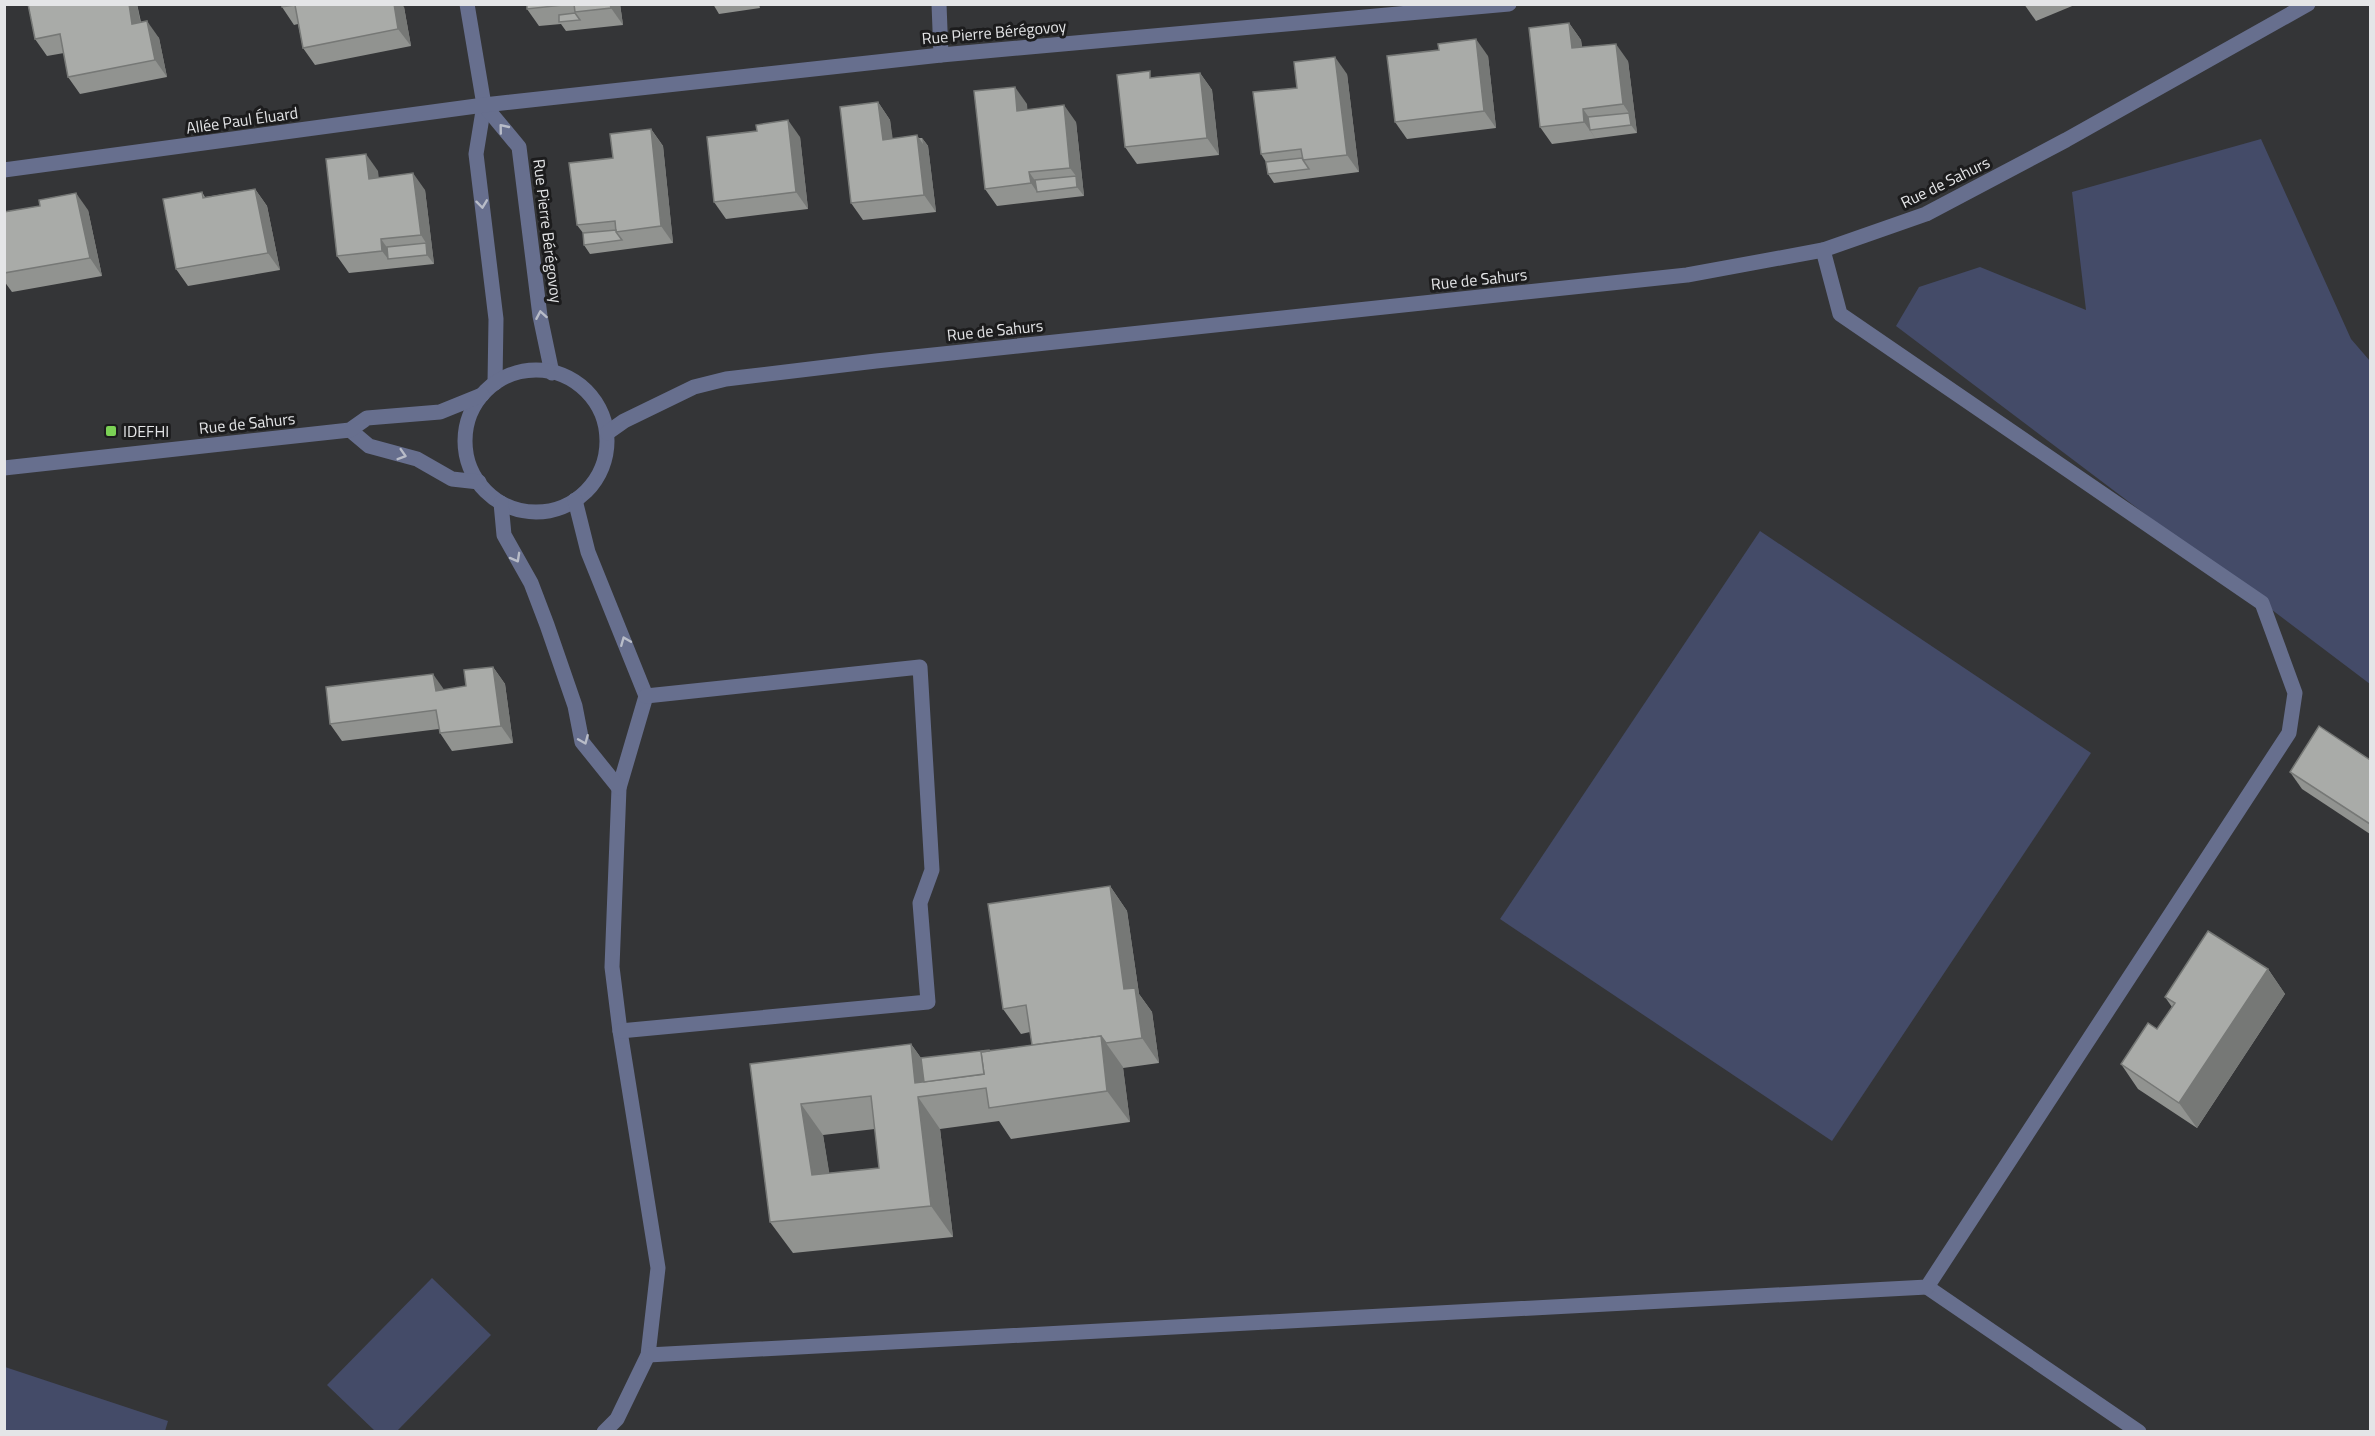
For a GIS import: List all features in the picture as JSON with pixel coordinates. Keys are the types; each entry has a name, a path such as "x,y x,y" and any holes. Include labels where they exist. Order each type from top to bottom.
{"street":[{"path":"467,4 484,105 476,154 495,319 495,383"},
{"path":"939,4 941,55"},
{"name":"Rue Pierre Bérégovoy","path":"484,105 941,55 1509,4"},
{"name":"Rue de Sahurs","path":"607,433 624,421 694,387 726,380 876,361 1687,275 1823,250 1926,214 2066,140 2308,4"},
{"name":"Rue Pierre Bérégovoy","path":"484,105 519,147 540,316 552,373"},
{"name":"Allée Paul Éluard","path":"4,170 484,105"},
{"path":"1823,250 1840,314 2262,603 2295,693 2289,733 1926,1287"},
{"path":"546,370 552,373 563,375 578,385 591,396 601,412 607,433 603,464 596,480 575,501 553,510 535,512 518,509 501,502 479,482 468,462 465,444 466,427 472,410 482,395 495,383 511,374 524,371 546,370"},
{"name":"Rue de Sahurs","path":"4,468 350,430 367,418 440,412 482,395"},
{"path":"350,430 369,446 417,459 452,478 479,482"},
{"path":"575,501 588,552 646,696 619,788 612,967 658,1268 648,1356 617,1419 604,1431"},
{"path":"501,502 504,535 531,583 547,625 575,706 582,742 619,788"},
{"path":"620,1031 928,1002 920,903 932,870 920,667 646,696"},
{"path":"648,1356 1926,1287 2139,1431"}],"shaded area":[{"path":"2261,139 2351,339 2370,361 2370,684 1896,326 1919,287 1980,267 2086,310 2072,192"},
{"path":"1760,531 2091,753 1832,1141 1500,919"},
{"path":"432,1278 491,1335 397,1431 375,1431 327,1385"},
{"path":"5,1367 168,1421 165,1431 5,1431"}],"building":[{"path":"28,4 129,4 132,24 147,21 155,60 68,77 60,34 35,39"},
{"path":"282,4 394,4 398,29 303,48 295,5 282,7"},
{"path":"527,4 572,4 527,9"},
{"path":"574,4 610,4 611,8 575,12"},
{"path":"575,13 580,20 559,22 559,15"},
{"path":"1569,23 1572,48 1616,44 1623,104 1583,109 1584,122 1540,127 1529,28"},
{"path":"1476,39 1484,111 1395,122 1387,56 1439,50 1438,44"},
{"path":"1335,57 1347,155 1303,160 1301,149 1261,154 1253,92 1297,88 1294,62"},
{"path":"1150,71 1150,78 1200,73 1207,138 1125,147 1117,75"},
{"path":"1015,87 1017,111 1064,105 1070,168 1029,172 1031,183 985,189 974,91"},
{"path":"878,102 883,140 917,135 924,195 851,203 840,107"},
{"path":"1629,113 1631,125 1590,130 1588,117"},
{"path":"788,120 796,192 714,202 707,137 757,131 756,125"},
{"path":"651,129 661,226 616,232 615,221 577,225 569,163 613,158 610,134"},
{"path":"366,154 369,179 413,173 421,235 381,239 382,251 337,256 326,159"},
{"path":"1302,158 1309,169 1268,174 1266,162"},
{"path":"1076,176 1077,187 1037,192 1035,180"},
{"path":"255,189 268,253 176,269 163,199 202,192 203,198"},
{"path":"76,193 90,258 4,273 4,212 40,206 39,200"},
{"path":"616,230 622,240 584,245 583,233"},
{"path":"426,243 427,255 388,259 387,247"},
{"path":"493,667 501,726 440,733 436,710 330,724 326,687 433,674 436,691 466,686 464,670"},
{"path":"2319,726 2370,760 2370,824 2290,772"},
{"path":"1110,886 1124,989 1135,988 1142,1038 1106,1043 1101,1036 1032,1045 1026,1005 1003,1009 988,904"},
{"path":"2208,931 2268,969 2179,1103 2121,1064 2148,1023 2157,1029 2175,1003 2165,997"},
{"path":"1101,1036 1107,1091 989,1108 986,1088 918,1097 931,1206 770,1222 750,1064 911,1044 915,1083 984,1074 981,1052","holes":["871,1096 879,1168 812,1175 801,1104"]},
{"path":"989,1050 981,1052 984,1074 924,1082 921,1058"}],"place":[{"name":"IDEFHI","path":"111,431"}]}
